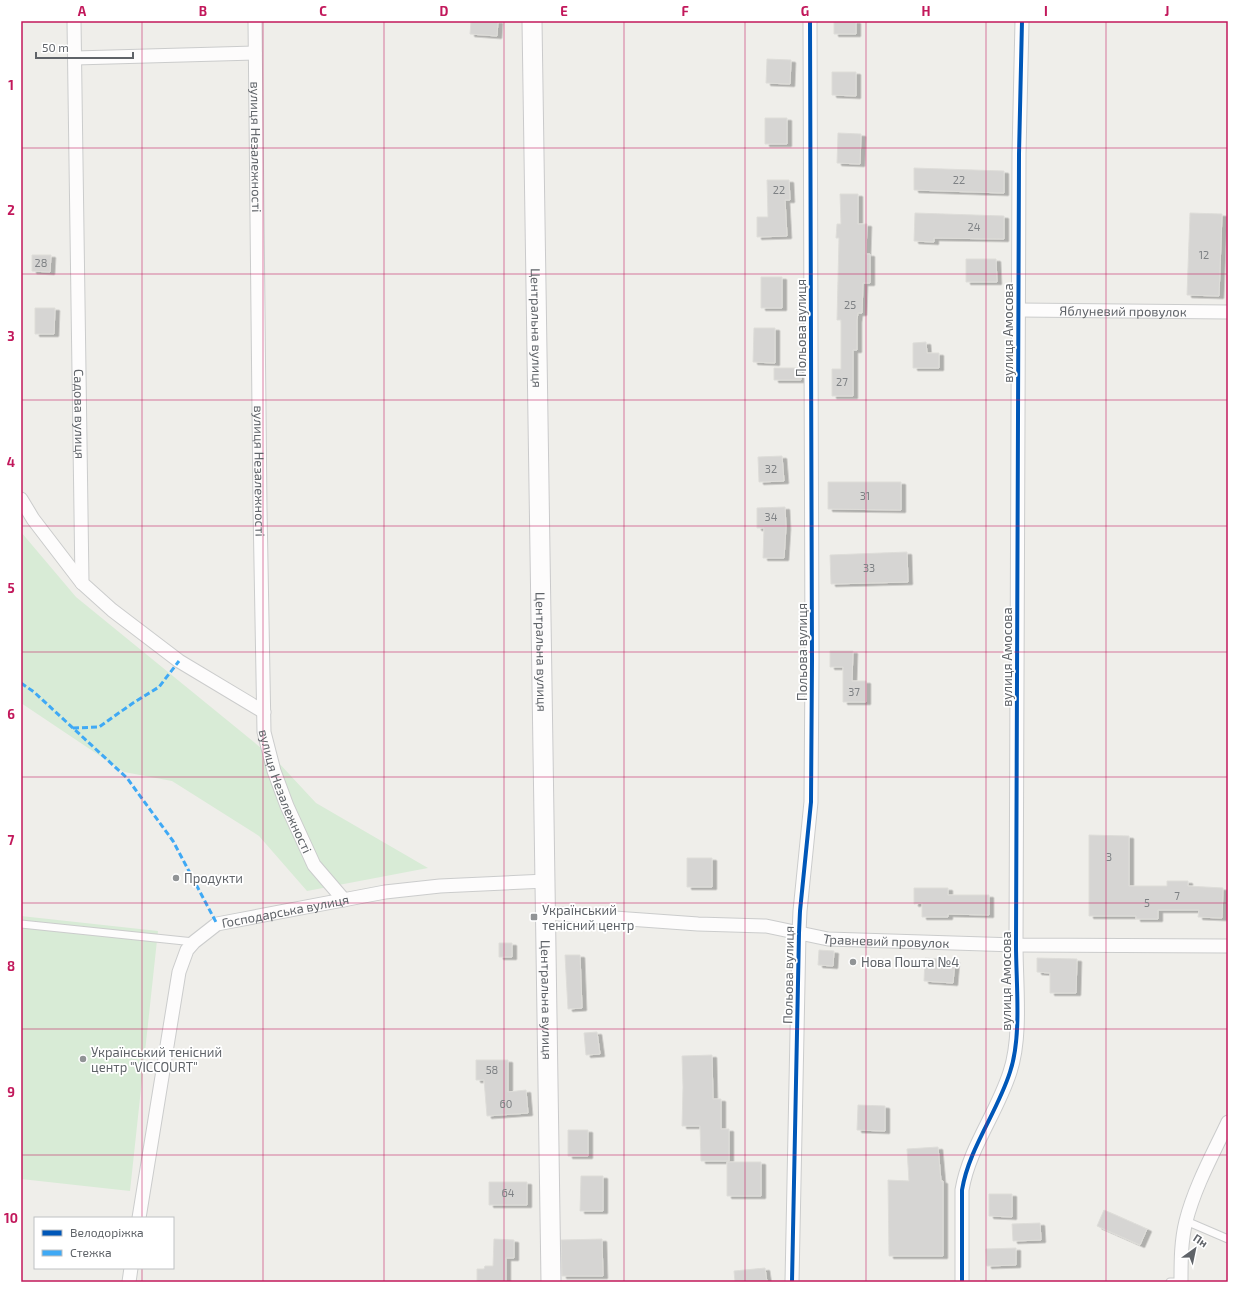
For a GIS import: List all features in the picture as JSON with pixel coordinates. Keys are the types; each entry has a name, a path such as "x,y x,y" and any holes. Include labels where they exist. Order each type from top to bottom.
{"main road":[{"name":"Центральна вулиця","path":"532,21 551,1282"}],"street":[{"name":"Садова вулиця","path":"74,21 82,583"},
{"name":"вулиця Незалежності","path":"255,21 264,732 274,771 287,806 314,865 344,900"},
{"name":"Польова вулиця","path":"792,1282 799,933 811,794 810,21"},
{"name":"вулиця Амосова","path":"962,1282 962,1190 964,1178 971,1157 1010,1072 1015,1052 1017,1026 1018,310 1022,21"},
{"path":"75,58 255,53"},
{"name":"Яблуневий провулок","path":"1018,310 1228,312"},
{"path":"21,499 34,519 82,583 112,610 179,661 264,712"},
{"name":"Господарська вулиця","path":"140,1217 180,972 187,950 194,942 217,924 385,892 440,886 546,881"},
{"name":"Травневий провулок","path":"545,913 698,924 766,926 828,939 1016,945 1228,946"},
{"path":"1182,1282 1181,1256 1186,1221 1198,1185 1228,1122"},
{"path":"129,1282 131,1269"}],"lane":[{"path":"21,924 194,942"},
{"path":"1186,1221 1228,1239"},
{"path":"1170,1282 1182,1282"}],"green space":[{"path":"21,532 76,597 277,761 316,803 428,868 307,891 259,836 172,781 124,772 21,703"},
{"name":"Український тенісний центр \"VICCOURT\"","path":"21,916 158,931 130,1191 21,1179"}],"building":[{"path":"471,21 498,21 497,36 470,34"},
{"path":"834,21 856,21 856,34 834,34"},
{"path":"767,59 791,60 790,84 766,83"},
{"path":"832,72 856,72 856,96 832,95"},
{"path":"765,118 787,118 787,144 765,144"},
{"path":"838,133 861,134 860,164 837,163"},
{"path":"914,168 1004,171 1004,193 914,190"},
{"path":"767,180 789,180 790,200 785,200 787,236 757,237 757,217 768,217"},
{"path":"840,194 858,194 858,224 867,224 866,254 870,254 870,283 863,283 862,313 858,313 857,320 857,350 853,350 853,396 832,396 832,369 841,369 841,320 837,320 839,238 836,238 837,224 841,224"},
{"path":"915,213 1004,216 1004,239 934,238 934,242 914,241"},
{"path":"1190,213 1222,214 1219,296 1187,295"},
{"path":"32,255 51,255 50,272 32,271"},
{"path":"966,259 996,259 997,282 966,282"},
{"path":"761,277 782,277 782,308 761,308"},
{"path":"35,308 55,308 54,334 35,334"},
{"path":"754,328 775,328 775,363 753,362"},
{"path":"926,342 927,353 939,353 939,368 913,368 913,343"},
{"path":"774,368 801,368 801,380 774,380"},
{"path":"782,456 784,481 759,482 758,457"},
{"path":"828,482 901,482 901,510 828,509"},
{"path":"785,507 786,527 784,558 763,558 764,528 757,528 757,508"},
{"path":"907,552 908,582 831,584 830,555"},
{"path":"830,651 853,651 852,681 866,681 866,702 843,702 843,667 830,667"},
{"path":"1089,835 1129,836 1129,886 1167,886 1167,881 1188,881 1188,886 1223,888 1222,918 1198,917 1199,910 1158,910 1158,919 1136,919 1136,916 1089,916"},
{"path":"687,858 712,858 712,887 687,887"},
{"path":"914,888 948,888 948,895 989,895 989,915 948,914 948,917 922,917 922,903 914,904"},
{"path":"499,943 512,943 512,957 499,957"},
{"path":"819,950 834,951 833,966 818,965"},
{"path":"565,955 580,955 582,1008 568,1009"},
{"path":"925,958 955,960 953,983 924,981"},
{"path":"1037,958 1077,959 1076,993 1050,993 1050,973 1037,972"},
{"path":"597,1032 600,1054 586,1055 584,1033"},
{"path":"712,1055 713,1099 721,1099 721,1129 729,1129 729,1161 701,1161 700,1126 682,1126 682,1056"},
{"path":"476,1060 508,1060 508,1092 526,1090 528,1113 487,1116 484,1080 476,1080"},
{"path":"858,1105 885,1106 885,1131 857,1130"},
{"path":"568,1130 588,1130 588,1156 568,1156"},
{"path":"938,1147 941,1181 943,1181 943,1256 889,1256 888,1180 909,1181 907,1149"},
{"path":"727,1162 761,1162 761,1196 727,1196"},
{"path":"581,1176 603,1176 603,1211 580,1211"},
{"path":"489,1182 527,1182 527,1205 489,1205"},
{"path":"989,1194 1012,1194 1012,1217 989,1216"},
{"path":"1104,1210 1147,1229 1140,1245 1097,1226"},
{"path":"1040,1223 1041,1240 1013,1241 1012,1224"},
{"path":"494,1239 514,1240 514,1258 506,1258 506,1282 477,1282 477,1269 484,1269 485,1266 493,1266"},
{"path":"602,1239 603,1276 562,1276 561,1240"},
{"path":"1016,1248 1016,1265 987,1266 986,1249"},
{"path":"765,1268 767,1282 735,1282 734,1271"}],"marked path":[{"path":"73,728 99,727 159,687 179,661"},
{"path":"21,683 34,692 127,778 173,841 217,924"}],"cycle path":[{"path":"792,1282 799,933 811,802 810,21"},
{"path":"962,1282 962,1190 977,1145 998,1102 1010,1072 1014,1058 1017,1026 1019,154 1022,21"}],"place":[{"name":"Продукти","path":"176,878"},
{"name":"Український тенісний центр","path":"534,917"},
{"name":"Нова Пошта №4","path":"853,962"},
{"name":"Український тенісний центр \"VICCOURT\"","path":"83,1059"}]}
